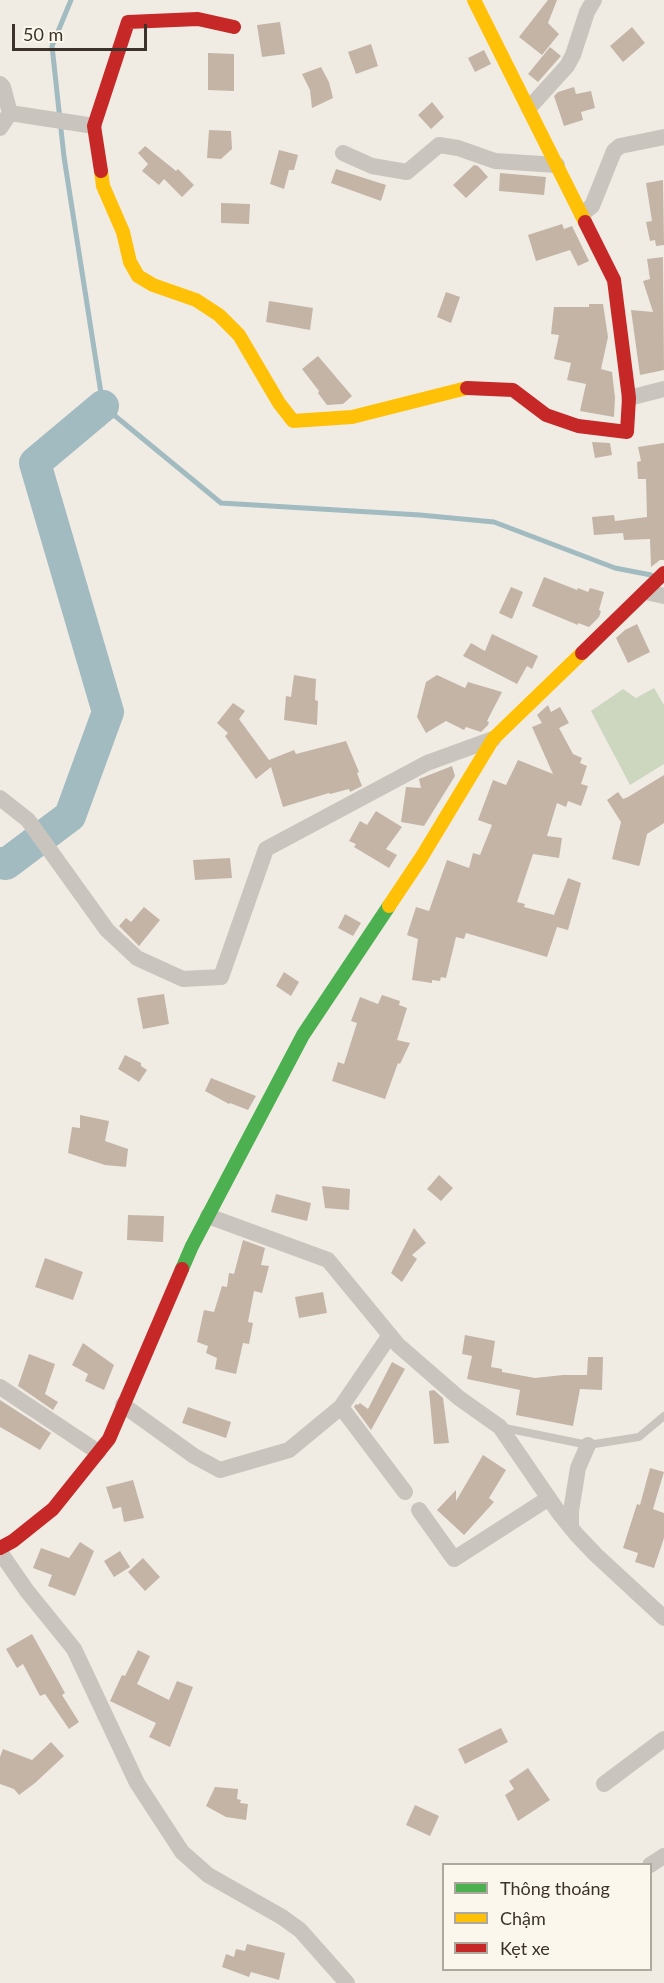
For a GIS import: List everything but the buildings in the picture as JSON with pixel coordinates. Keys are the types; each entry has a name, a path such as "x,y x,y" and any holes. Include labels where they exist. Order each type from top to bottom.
{"street":[{"path":"234,27 198,19 128,22 94,126 103,186 123,232 130,261 138,276 153,285 196,300 219,315 239,335 279,403 293,421 352,417 467,388 513,390 546,415 578,426 627,432 629,398 614,280 474,0"},
{"path":"529,108 567,66 573,56 587,12 594,0"},
{"path":"0,84 3,87 10,113 0,128"},
{"path":"10,113 94,126"},
{"path":"582,214 590,209 594,202 614,152 620,146 664,137"},
{"path":"343,153 372,166 407,172 439,145 458,148 495,161 557,165"},
{"path":"629,398 664,389"},
{"path":"0,1548 13,1541 53,1509 109,1439 192,1246 303,1035 421,858 493,739 654,591 664,573"},
{"path":"0,798 28,820 106,930 137,958 183,979 221,977 266,849 427,764 493,739"},
{"path":"208,1216 328,1260 398,1345 459,1398 500,1427 571,1527 596,1555 664,1618"},
{"path":"123,1405 194,1456 220,1470 289,1450 341,1407 390,1335"},
{"path":"0,1387 98,1452"},
{"path":"341,1407 405,1492"},
{"path":"571,1527 571,1511 578,1468 588,1445"},
{"path":"419,1510 454,1559 549,1498"},
{"path":"0,1552 27,1591 74,1649 137,1783 182,1851 208,1875 282,1917 300,1930 347,1983"},
{"path":"604,1784 664,1739"}],"lane":[{"path":"500,1427 588,1445 639,1437 664,1416"}],"green space":[{"path":"654,688 664,705 664,764 630,785 591,711 623,689 636,698"}],"waterway":[{"path":"71,0 52,46 64,157 103,406 221,503 420,515 494,522 615,568 651,575"},
{"path":"0,863 6,864 70,816 108,712 35,463 103,406"}],"traffic: fast":[{"path":"182,1269 303,1035 389,906"}],"traffic: slow":[{"path":"474,0 585,222"},
{"path":"101,171 103,186 123,232 130,262 138,276 153,285 196,300 219,315 239,335 279,403 293,421 352,417 467,388"},
{"path":"389,906 493,739 582,653"}],"traffic: jam":[{"path":"101,171 94,126 128,22 198,19 234,27"},
{"path":"467,388 513,390 546,415 578,426 627,432 629,398 614,280 585,222"},
{"path":"582,653 664,573"},
{"path":"0,1548 13,1541 53,1509 109,1439 182,1269"}]}
